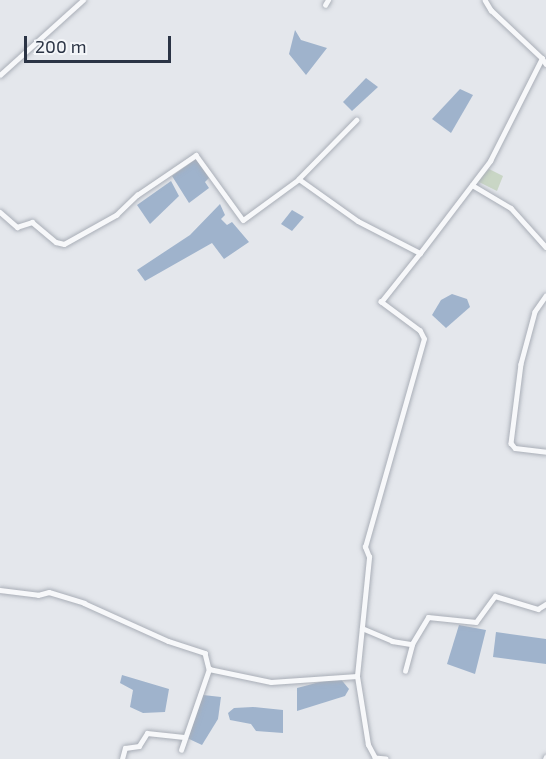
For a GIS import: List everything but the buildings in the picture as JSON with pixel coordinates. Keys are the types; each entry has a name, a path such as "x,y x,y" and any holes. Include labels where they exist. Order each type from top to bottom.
{"street":[{"path":"0,75 83,0"},
{"path":"485,0 491,10 546,64"},
{"path":"386,759 375,758 368,745 357,676 369,557 366,539 424,339 420,331 381,302 490,161 542,58"},
{"path":"0,212 17,227 32,222 56,243 64,244 116,215 137,195 196,155 243,220 273,202 357,120"},
{"path":"298,179 358,221 420,253"},
{"path":"471,185 510,208 546,247"},
{"path":"546,296 535,312 521,364 511,443 515,448 546,452"},
{"path":"0,590 38,595 49,592 84,603 205,653 209,669 181,750"},
{"path":"405,671 412,644 428,617 476,622 495,596 538,609 546,604"},
{"path":"362,628 392,641 412,644"},
{"path":"209,669 271,682 357,676"},
{"path":"122,759 125,748 139,746 147,733 184,737"}],"green space":[{"path":"489,169 503,176 497,191 477,181"}],"water":[{"path":"295,30 301,40 327,48 306,75 289,54"},
{"path":"366,78 378,87 352,111 343,102"},
{"path":"460,89 473,95 451,133 432,119"},
{"path":"196,159 209,178 205,182 209,188 189,203 172,176"},
{"path":"171,181 179,196 150,224 137,205"},
{"path":"220,204 225,215 221,219 227,225 232,222 249,242 224,259 212,243 145,281 137,270 190,235"},
{"path":"292,210 304,217 292,231 281,224"},
{"path":"452,294 467,299 470,307 446,328 432,315 441,300"},
{"path":"459,625 486,630 475,674 447,664"},
{"path":"496,632 546,639 546,664 493,657"},
{"path":"122,675 169,689 165,712 143,713 130,707 133,690 120,683"},
{"path":"339,677 349,689 345,696 297,711 297,688"},
{"path":"203,695 221,697 218,719 202,745 187,738"},
{"path":"234,708 283,710 283,733 256,731 251,724 230,720 228,713"}]}
